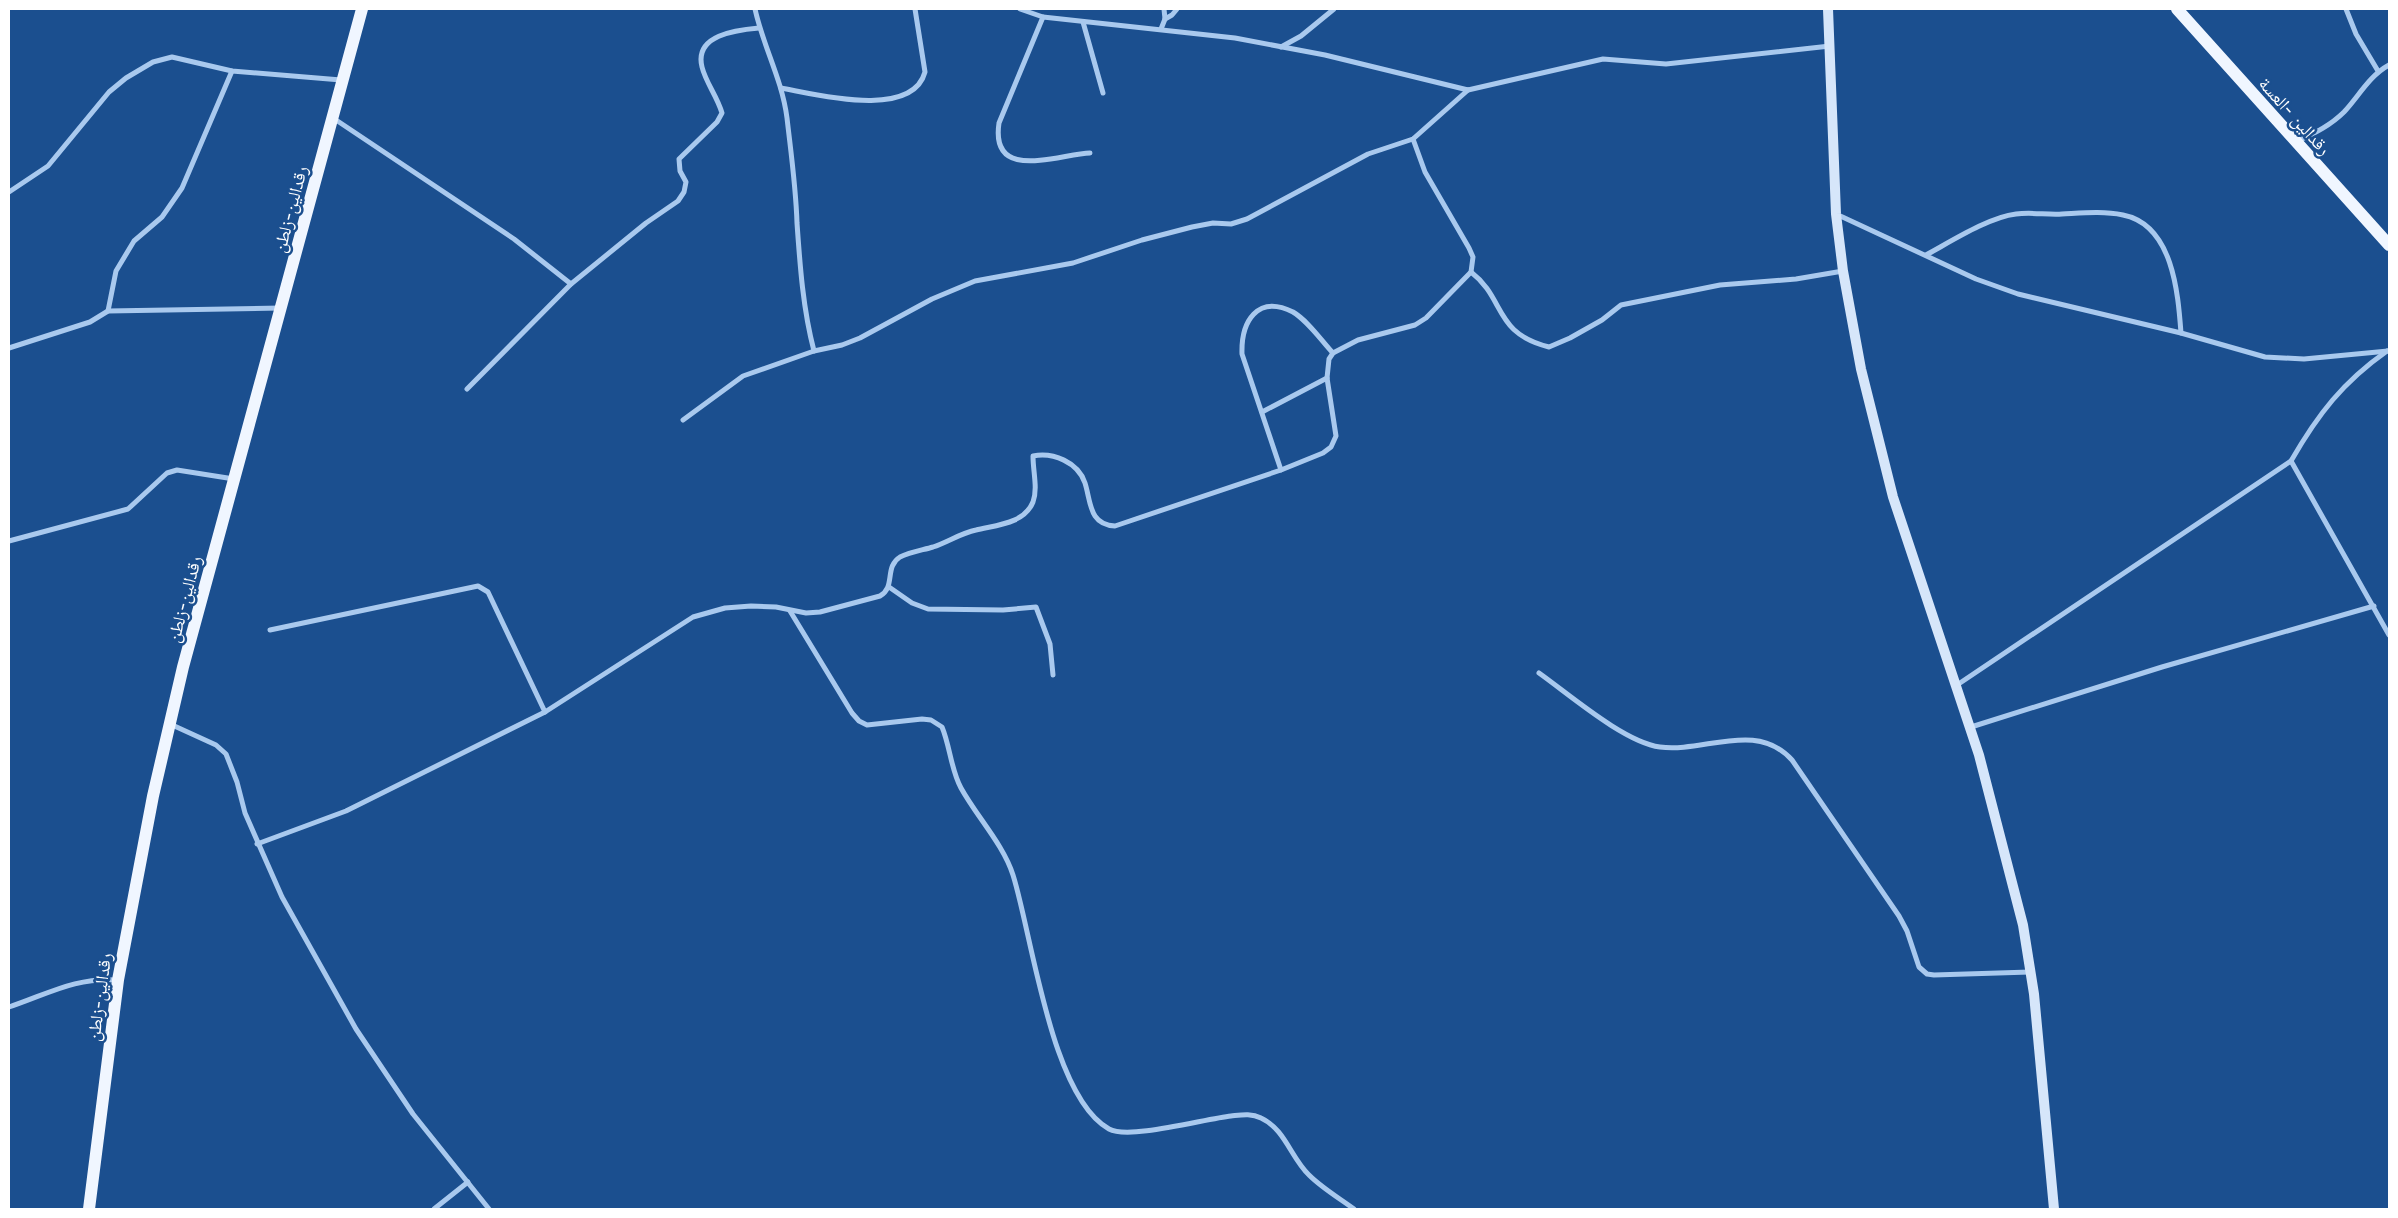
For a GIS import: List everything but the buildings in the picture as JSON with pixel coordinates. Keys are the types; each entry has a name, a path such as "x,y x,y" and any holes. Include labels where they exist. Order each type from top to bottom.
{"main road":[{"name":"رقدالين-زلطن","path":"89,1209 118,980 138,869 170,724 234,479 362,9"},
{"name":"رقدالين -العسة","path":"2177,9 2389,245"}],"street":[{"path":"755,9 759,28 781,88 793,169 801,283 814,351"},
{"path":"781,88 870,101 895,97 913,88 923,80 925,72 916,9"},
{"path":"1020,9 1043,17 1161,29 1326,55 1468,90 1603,59 1666,64 1830,46"},
{"path":"1161,29 1165,19 1164,9"},
{"path":"1165,19 1172,16 1177,9"},
{"path":"1281,47 1300,36 1334,9"},
{"path":"1828,9 1836,214 1843,271 1861,369 1891,488 1970,728 2023,925 2030,972 2054,1209"},
{"path":"2346,9 2356,34 2378,71"},
{"path":"1043,17 999,123 998,141 1005,154 1012,159 1032,162 1090,153"},
{"path":"1083,22 1103,93"},
{"path":"467,389 572,284 646,223 678,201 684,192 686,182 680,171 679,159 717,122 722,113 702,68 700,53 704,44 714,38 741,29 759,28"},
{"path":"9,192 48,166 109,92 126,78 153,62 172,57 232,71 342,80"},
{"path":"2296,143 2329,125 2343,112 2378,71 2389,65"},
{"path":"108,311 116,271 134,241 162,217 182,188 232,71"},
{"path":"683,420 743,376 814,351 860,338 932,299 976,281 1072,264 1142,240 1192,227 1213,223 1231,224 1247,219 1368,154 1413,139 1468,90"},
{"path":"333,117 514,239 572,284"},
{"path":"258,844 346,811 544,712 693,617 736,607 762,606 806,613 831,610 880,596 889,587 890,572 898,558 975,530 1011,522 1023,515 1032,503 1036,488 1033,456 1041,455 1061,458 1077,470 1084,481 1091,510 1104,526 1127,523 1281,470 1309,460 1331,447 1336,436 1327,378 1328,359 1333,353 1364,337 1415,325 1426,318 1471,272 1473,257 1425,172 1413,139"},
{"path":"1926,255 1962,235 2014,214 2095,212 2125,215 2145,226 2160,242 2172,263 2181,334"},
{"path":"1836,214 1976,279 2018,294 2265,356 2288,360 2389,351"},
{"path":"1471,272 1483,281 1500,313 1511,327 1523,338 1549,347 1570,338 1602,320 1621,305 1720,285 1796,279 1843,271"},
{"path":"1281,470 1242,354 1246,321 1256,312 1272,307 1293,312 1333,353"},
{"path":"9,348 90,322 108,311 282,308"},
{"path":"1957,685 2291,460 2307,434 2344,386 2389,351"},
{"path":"1262,412 1327,378"},
{"path":"2291,460 2389,635"},
{"path":"9,540 128,509 167,473 177,470 234,479"},
{"path":"270,630 478,586 488,592 544,712"},
{"path":"889,587 912,603 928,609 1003,610 1036,607 1050,644 1053,675"},
{"path":"1970,728 2162,667 2374,606"},
{"path":"790,611 852,713 859,721 867,725 931,720 942,727 957,781 1013,874 1036,980 1060,1054 1075,1089 1098,1122 1110,1130 1127,1134 1219,1118 1252,1115 1261,1118 1282,1136 1308,1174 1354,1209"},
{"path":"1539,673 1624,733 1660,747 1754,739 1776,747 1792,760 1899,916 1908,931 1919,966 1923,972 1934,975 2030,972"},
{"path":"170,724 216,745 226,754 237,782 245,813 282,897 356,1029 413,1114 489,1209"},
{"path":"9,1007 56,988 77,982 99,978 118,980"},
{"path":"434,1209 468,1182"}]}
